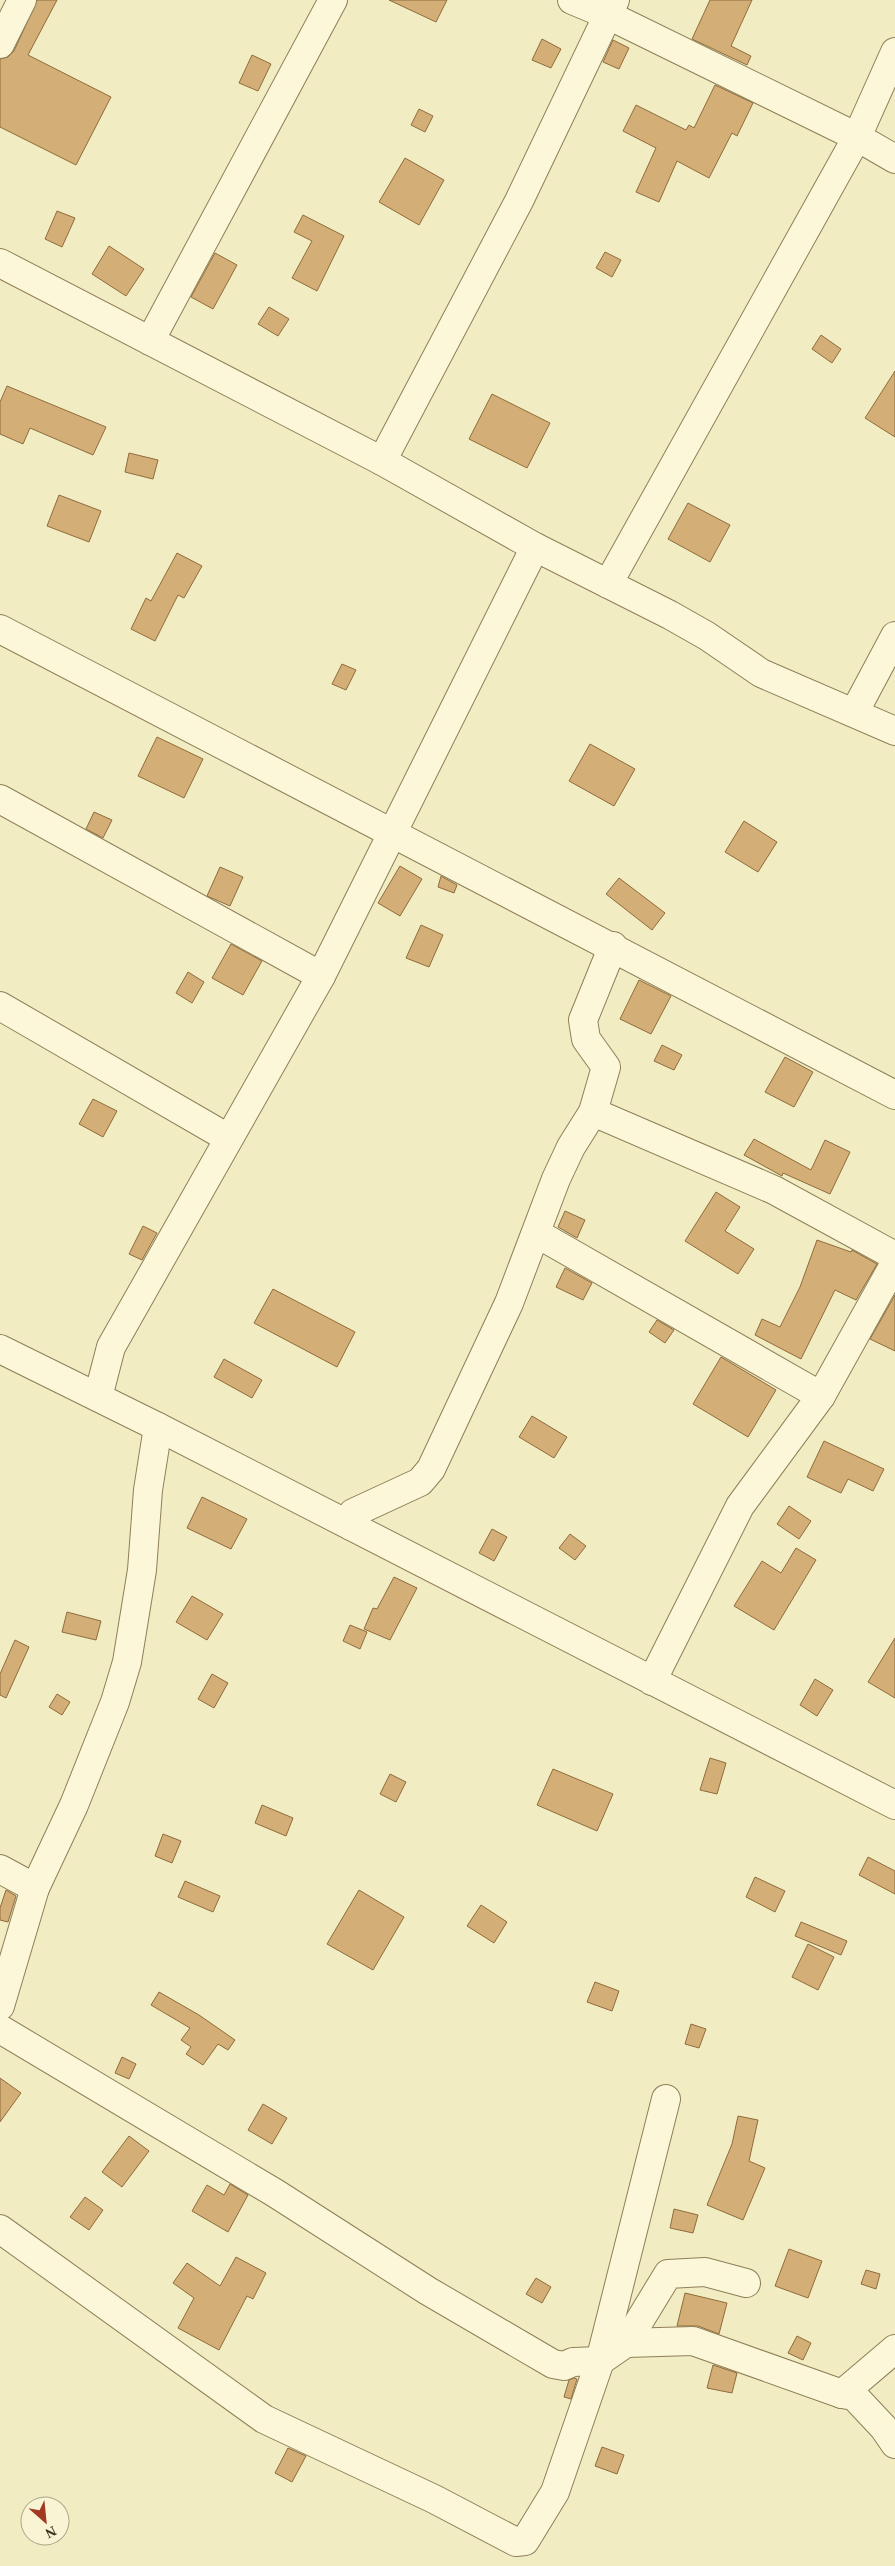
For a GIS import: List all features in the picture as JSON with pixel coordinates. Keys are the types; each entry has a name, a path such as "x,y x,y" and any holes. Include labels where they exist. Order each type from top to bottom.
{"street":[{"path":"0,44 22,0"},
{"path":"150,341 333,0"},
{"path":"572,0 612,7 895,159"},
{"path":"382,461 519,201 612,7"},
{"path":"608,584 857,137 895,52"},
{"path":"0,262 382,461 535,547 707,636 761,673 895,730"},
{"path":"98,1397 111,1347 321,976 535,547"},
{"path":"0,629 613,946 895,1095"},
{"path":"854,713 895,636"},
{"path":"0,800 321,976"},
{"path":"351,1526 352,1513 420,1482 432,1469 509,1303 556,1179 571,1147 593,1112 606,1067 586,1040 583,1020 613,946"},
{"path":"0,1006 228,1138"},
{"path":"593,1112 774,1190 895,1256"},
{"path":"536,1233 821,1396"},
{"path":"652,1681 740,1506 821,1396 895,1263"},
{"path":"0,1349 158,1427 895,1805"},
{"path":"0,2006 36,1888 74,1805 115,1702 126,1662 142,1570 148,1490 158,1427"},
{"path":"0,1870 36,1888"},
{"path":"0,2029 275,2193 428,2291 553,2364 564,2366 573,2362 600,2361 626,2343 668,2274 705,2272 746,2283"},
{"path":"0,2230 264,2419 434,2499 516,2542 525,2541 556,2492 600,2361 666,2099"},
{"path":"626,2343 693,2341 842,2394 854,2396 884,2428 895,2444"},
{"path":"842,2394 895,2349"}],"building":[{"path":"37,0 57,0 28,55 111,97 76,165 0,127 0,59 8,57 14,51"},
{"path":"389,0 447,0 436,22"},
{"path":"710,0 752,0 731,46 751,56 747,65 692,39"},
{"path":"542,39 561,49 551,68 532,60"},
{"path":"613,40 629,48 619,69 603,62"},
{"path":"252,55 271,64 258,91 239,83"},
{"path":"715,85 753,103 737,136 732,133 709,178 677,161 659,202 636,192 656,148 623,131 636,105 686,130 689,125 694,128"},
{"path":"419,109 433,116 425,132 411,125"},
{"path":"405,158 444,180 419,225 379,202"},
{"path":"57,211 75,218 62,247 45,239"},
{"path":"303,215 344,236 317,291 292,278 312,241 294,232"},
{"path":"109,246 144,269 126,296 92,274"},
{"path":"605,252 621,260 612,277 596,268"},
{"path":"215,253 237,265 213,309 191,297"},
{"path":"269,307 289,319 278,336 258,324"},
{"path":"821,335 841,349 832,363 812,349"},
{"path":"895,371 895,437 865,418"},
{"path":"7,386 106,427 93,455 30,428 23,444 0,434 0,402"},
{"path":"492,394 550,423 527,468 469,439"},
{"path":"129,453 158,460 153,479 125,472"},
{"path":"59,495 101,511 89,542 47,526"},
{"path":"688,503 730,525 710,562 668,539"},
{"path":"177,553 202,566 184,598 178,595 155,641 131,629 146,598 151,601"},
{"path":"342,664 356,670 346,690 332,684"},
{"path":"157,737 203,759 184,798 138,776"},
{"path":"590,744 635,769 614,806 569,781"},
{"path":"94,812 112,820 103,838 86,829"},
{"path":"744,821 777,842 758,872 725,852"},
{"path":"400,866 422,879 400,916 378,903"},
{"path":"220,867 243,877 230,906 207,896"},
{"path":"441,876 457,885 454,893 438,887"},
{"path":"619,878 665,913 652,930 606,894"},
{"path":"421,925 443,935 429,967 406,958"},
{"path":"231,944 262,961 243,995 212,978"},
{"path":"188,972 204,982 192,1003 176,993"},
{"path":"639,980 671,996 651,1034 620,1019"},
{"path":"662,1045 682,1055 674,1070 654,1061"},
{"path":"785,1057 813,1072 794,1107 765,1092"},
{"path":"93,1099 117,1111 103,1137 79,1124"},
{"path":"754,1139 811,1170 825,1140 850,1152 830,1194 783,1173 782,1176 744,1155"},
{"path":"716,1192 740,1207 725,1231 754,1249 738,1274 685,1241"},
{"path":"565,1211 585,1220 577,1238 558,1227"},
{"path":"143,1226 157,1233 142,1260 129,1254"},
{"path":"817,1240 851,1252 852,1250 877,1264 856,1300 835,1290 801,1359 755,1335 762,1319 780,1327 800,1287"},
{"path":"565,1268 592,1283 583,1300 556,1287"},
{"path":"273,1289 355,1332 337,1367 254,1323"},
{"path":"895,1295 895,1351 870,1339"},
{"path":"657,1320 674,1330 665,1343 649,1332"},
{"path":"721,1357 776,1390 748,1437 693,1404"},
{"path":"224,1359 262,1380 252,1398 214,1377"},
{"path":"532,1416 567,1437 554,1458 519,1437"},
{"path":"824,1441 884,1469 873,1491 848,1479 841,1493 807,1477"},
{"path":"202,1497 247,1519 231,1549 187,1528"},
{"path":"789,1506 811,1521 799,1539 777,1524"},
{"path":"492,1529 507,1537 494,1561 479,1553"},
{"path":"570,1534 586,1546 575,1560 559,1548"},
{"path":"796,1548 816,1560 774,1630 734,1606 762,1561 781,1573"},
{"path":"394,1577 417,1588 390,1640 364,1629 373,1608 377,1609"},
{"path":"192,1596 223,1614 207,1640 176,1622"},
{"path":"67,1612 101,1621 96,1640 62,1632"},
{"path":"350,1625 367,1632 360,1649 343,1641"},
{"path":"895,1638 895,1698 868,1682"},
{"path":"15,1640 29,1647 6,1698 0,1695 0,1674"},
{"path":"212,1674 228,1683 214,1708 198,1699"},
{"path":"815,1679 833,1690 817,1716 800,1705"},
{"path":"57,1694 70,1702 62,1715 49,1707"},
{"path":"710,1758 726,1763 717,1794 700,1790"},
{"path":"553,1769 613,1794 597,1831 537,1805"},
{"path":"390,1774 406,1782 396,1802 380,1794"},
{"path":"262,1805 293,1818 286,1836 255,1823"},
{"path":"163,1834 181,1841 172,1863 155,1856"},
{"path":"868,1857 895,1871 895,1894 859,1875"},
{"path":"755,1877 785,1891 775,1912 746,1897"},
{"path":"185,1881 220,1896 213,1912 178,1897"},
{"path":"6,1890 16,1896 8,1922 0,1920 0,1908"},
{"path":"359,1890 404,1917 373,1970 327,1944"},
{"path":"481,1905 507,1922 494,1943 467,1926"},
{"path":"801,1922 847,1941 841,1955 795,1936"},
{"path":"808,1944 834,1957 818,1990 792,1977"},
{"path":"595,1982 619,1991 612,2011 587,2002"},
{"path":"159,1992 199,2015 235,2040 228,2050 218,2044 203,2065 186,2054 191,2047 181,2040 190,2028 151,2005"},
{"path":"691,2024 706,2029 699,2048 685,2044"},
{"path":"122,2057 136,2064 129,2079 115,2073"},
{"path":"0,2078 21,2093 0,2122"},
{"path":"263,2104 287,2118 272,2144 248,2130"},
{"path":"738,2116 758,2120 749,2161 765,2168 743,2220 707,2205 732,2144"},
{"path":"129,2136 149,2151 122,2187 102,2172"},
{"path":"230,2184 248,2195 228,2232 192,2211 207,2185 224,2195"},
{"path":"85,2197 103,2210 89,2230 70,2217"},
{"path":"674,2209 698,2215 693,2233 670,2228"},
{"path":"789,2249 822,2261 808,2298 775,2286"},
{"path":"236,2257 266,2273 253,2299 247,2296 219,2350 178,2328 194,2298 173,2283 187,2263 220,2286"},
{"path":"866,2270 880,2274 876,2289 861,2284"},
{"path":"536,2278 551,2287 542,2303 526,2294"},
{"path":"685,2293 727,2303 719,2334 698,2326 677,2326"},
{"path":"797,2336 811,2343 803,2360 788,2353"},
{"path":"713,2365 737,2373 732,2393 707,2388"},
{"path":"577,2379 571,2399 564,2397 569,2380"},
{"path":"602,2447 624,2455 617,2474 595,2466"},
{"path":"288,2448 306,2456 292,2482 275,2473"}]}
